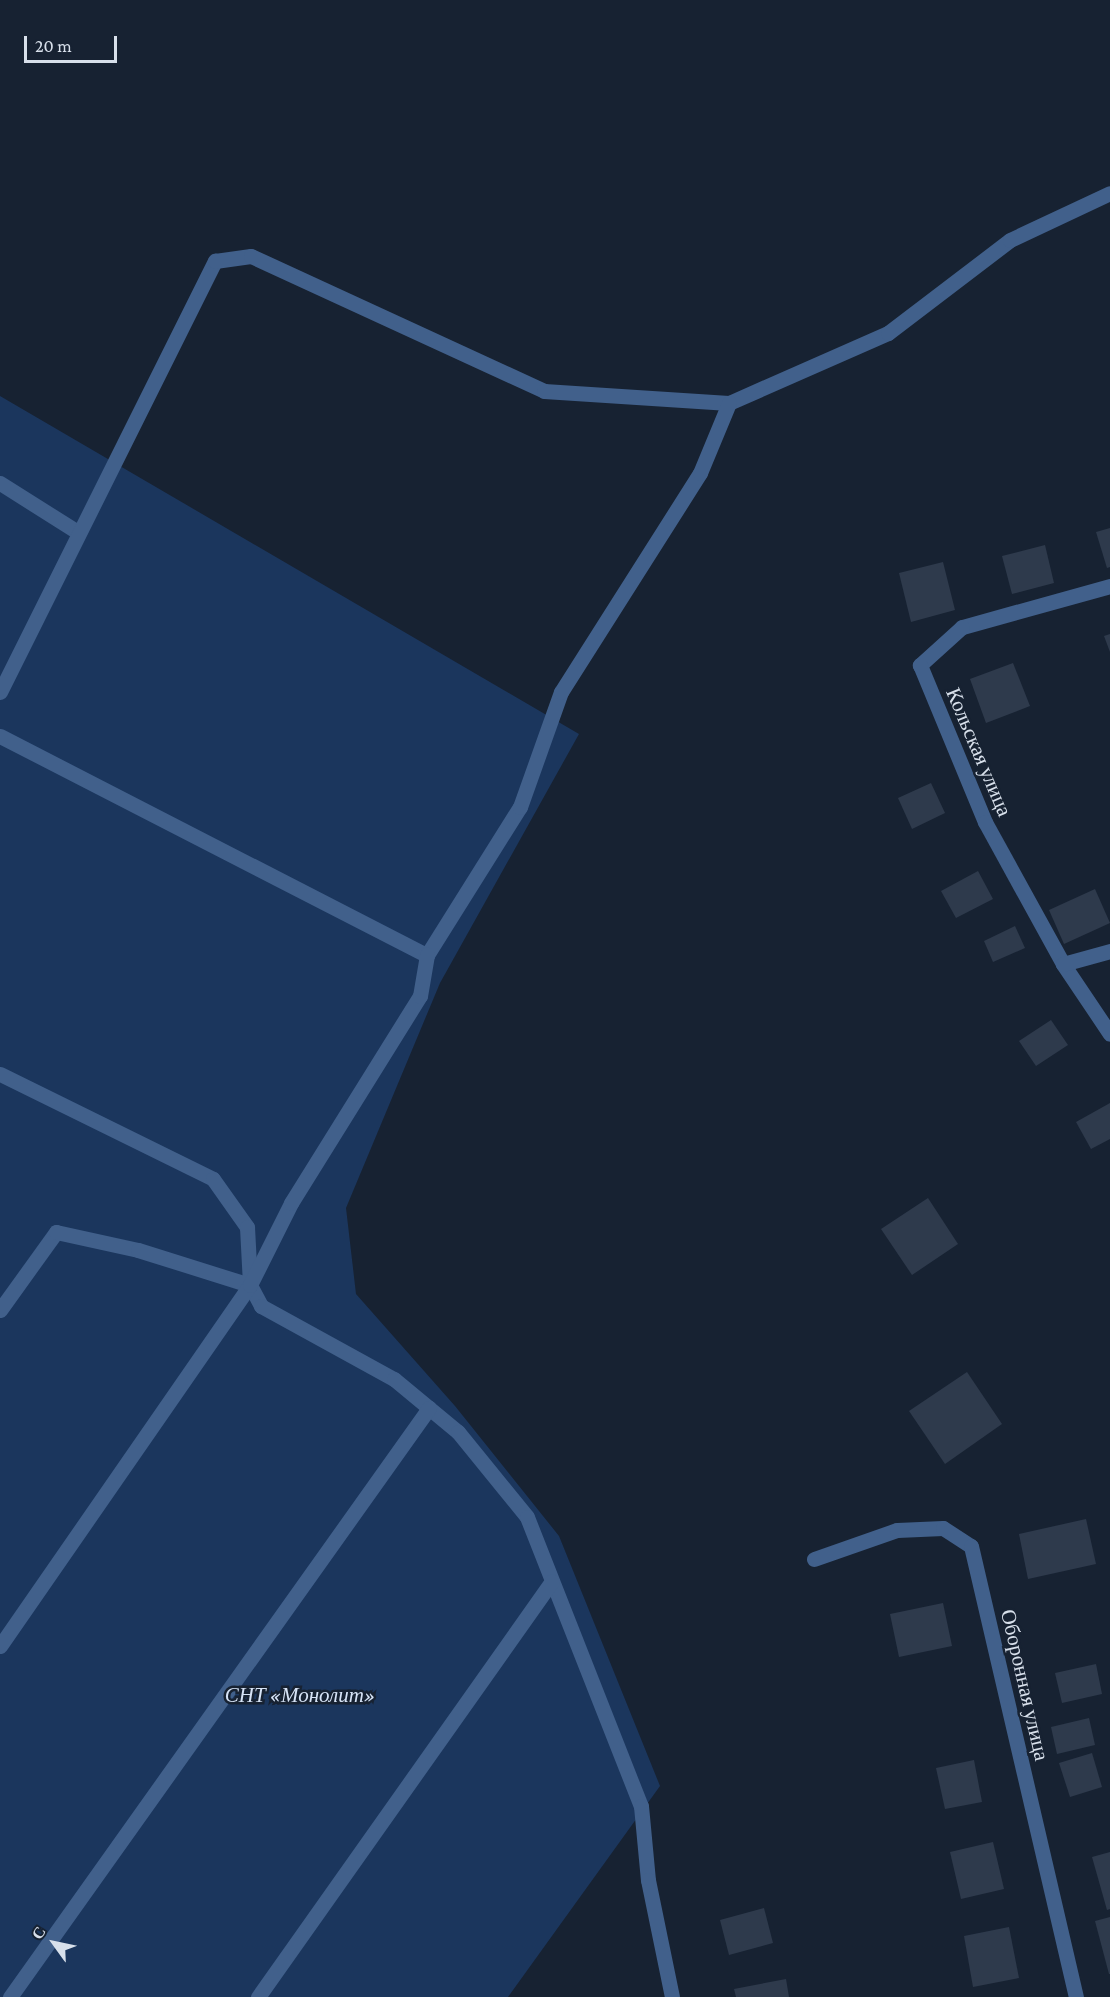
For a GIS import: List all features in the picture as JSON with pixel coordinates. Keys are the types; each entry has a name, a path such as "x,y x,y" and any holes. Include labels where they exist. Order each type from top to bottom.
{"street":[{"path":"0,692 215,261 251,255 544,391 729,403 888,333 1010,240 1110,193"},
{"path":"0,1646 250,1285 291,1203 420,996 427,955 520,807 561,692 700,473 729,403"},
{"path":"0,483 79,533"},
{"name":"Кольская улица","path":"1110,586 962,627 920,665 985,822 1063,964 1110,1034"},
{"path":"0,736 427,955"},
{"path":"1063,964 1110,951"},
{"path":"0,1074 213,1179 247,1227 250,1285 261,1306 394,1379 458,1432 527,1517 641,1806 648,1880 672,1997"},
{"path":"0,1310 56,1232 138,1250 250,1285"},
{"path":"9,1997 429,1408"},
{"name":"Оборонная улица","path":"814,1559 897,1530 943,1528 971,1546 1076,1997"},
{"path":"258,1997 552,1581"}],"green space":[{"name":"СНТ «Монолит»","path":"0,396 579,734 440,983 346,1208 356,1294 455,1406 559,1536 660,1786 508,1997 0,1997"}],"building":[{"path":"1110,528 1110,567 1107,568 1096,532"},
{"path":"1045,545 1054,583 1012,594 1002,556"},
{"path":"943,562 955,610 911,622 899,573"},
{"path":"1110,634 1110,652 1104,636"},
{"path":"1013,663 1030,706 986,723 970,679"},
{"path":"931,783 945,813 912,829 898,798"},
{"path":"978,871 993,899 956,918 941,891"},
{"path":"1095,889 1110,923 1064,944 1049,910"},
{"path":"1015,926 1025,948 993,962 984,941"},
{"path":"1051,1020 1068,1045 1036,1066 1019,1041"},
{"path":"1110,1103 1110,1139 1091,1149 1076,1122"},
{"path":"928,1198 958,1244 912,1275 881,1229"},
{"path":"967,1372 1002,1424 945,1464 909,1411"},
{"path":"1086,1519 1096,1564 1028,1579 1019,1534"},
{"path":"943,1603 952,1646 899,1657 890,1614"},
{"path":"1096,1664 1102,1694 1062,1703 1055,1673"},
{"path":"1089,1718 1095,1745 1057,1754 1051,1727"},
{"path":"1092,1753 1102,1787 1070,1797 1059,1763"},
{"path":"974,1760 982,1802 945,1809 936,1768"},
{"path":"993,1842 1004,1889 961,1899 950,1852"},
{"path":"1110,1852 1110,1909 1107,1910 1092,1857"},
{"path":"764,1908 773,1943 729,1955 720,1920"},
{"path":"1110,1917 1110,1974 1109,1974 1095,1921"},
{"path":"1009,1927 1019,1978 973,1987 964,1936"},
{"path":"786,1979 789,1997 736,1997 734,1989"}]}
